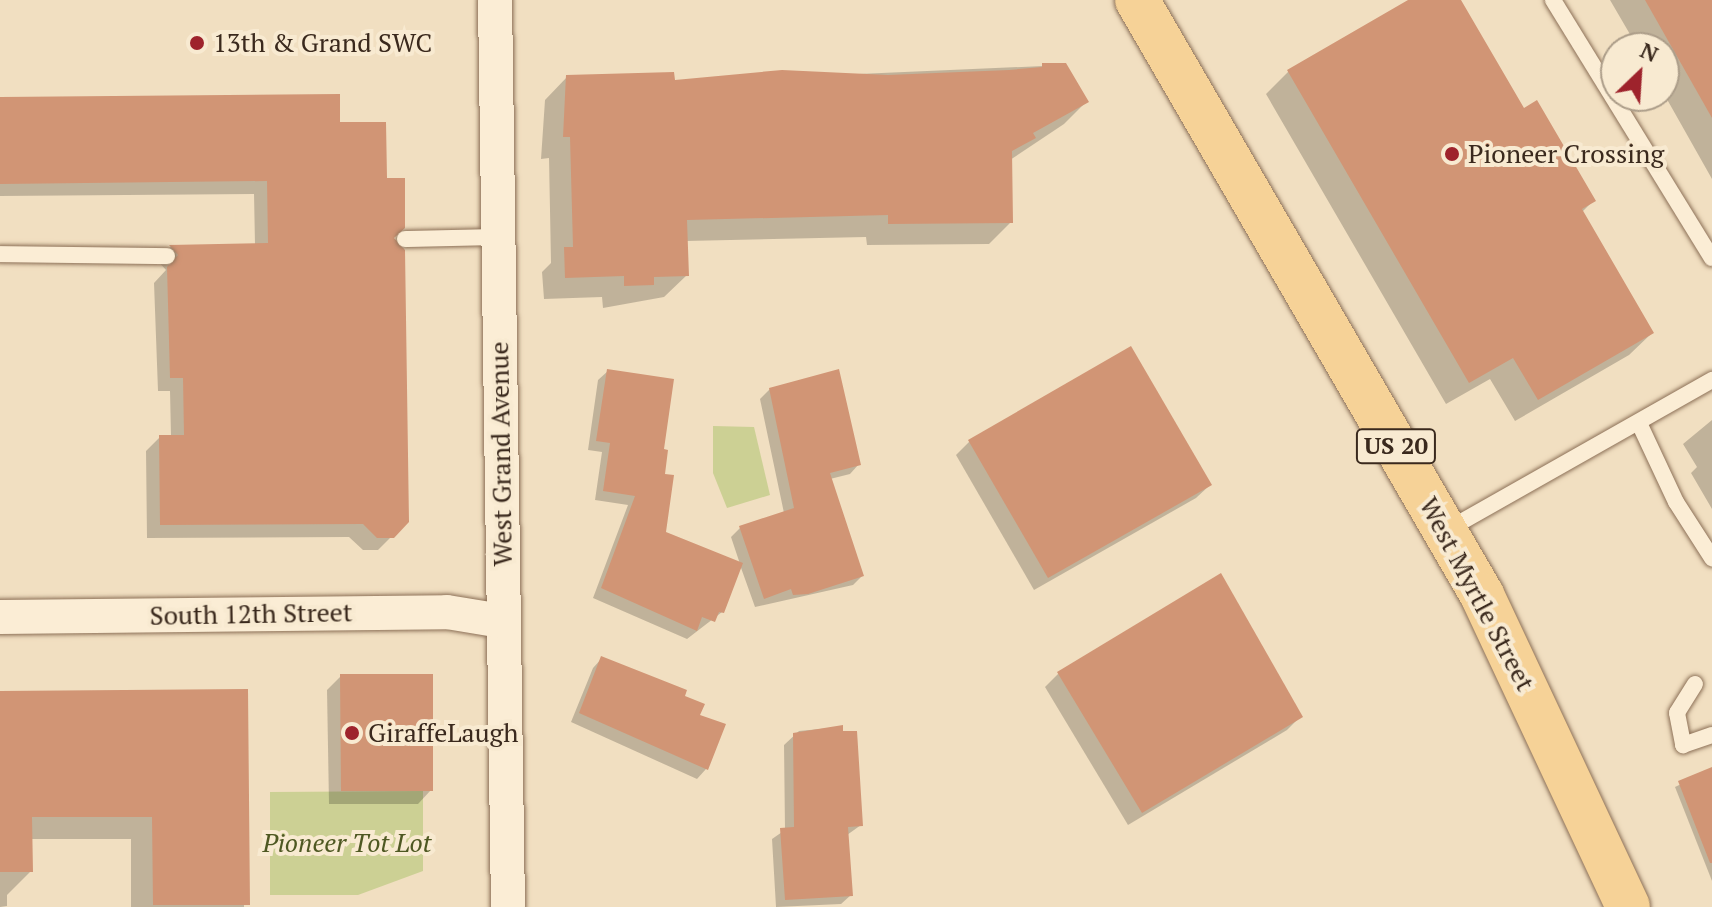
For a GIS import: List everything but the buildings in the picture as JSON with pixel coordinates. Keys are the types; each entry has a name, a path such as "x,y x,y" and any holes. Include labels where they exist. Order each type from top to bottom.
{"main road":[{"name":"West Myrtle Street","path":"1137,0 1482,595 1628,907"}],"street":[{"name":"West Grand Avenue","path":"495,0 508,907"},
{"name":"South 12th Street","path":"0,617 447,612 502,621"}],"lane":[{"path":"1553,0 1712,258"},
{"path":"405,239 499,237"},
{"path":"0,254 167,256"},
{"path":"1445,531 1712,380"},
{"path":"1639,423 1676,502 1712,558"},
{"path":"1695,684 1677,713 1683,745 1712,735"}],"green space":[{"path":"713,426 754,427 770,495 727,508 713,473"},
{"name":"Pioneer Tot Lot","path":"423,791 423,871 358,895 270,895 270,792"}],"place":[{"name":"13th & Grand SWC","path":"197,43"},
{"name":"Pioneer Crossing","path":"1452,154"},
{"name":"GiraffeLaugh","path":"352,733"}]}
